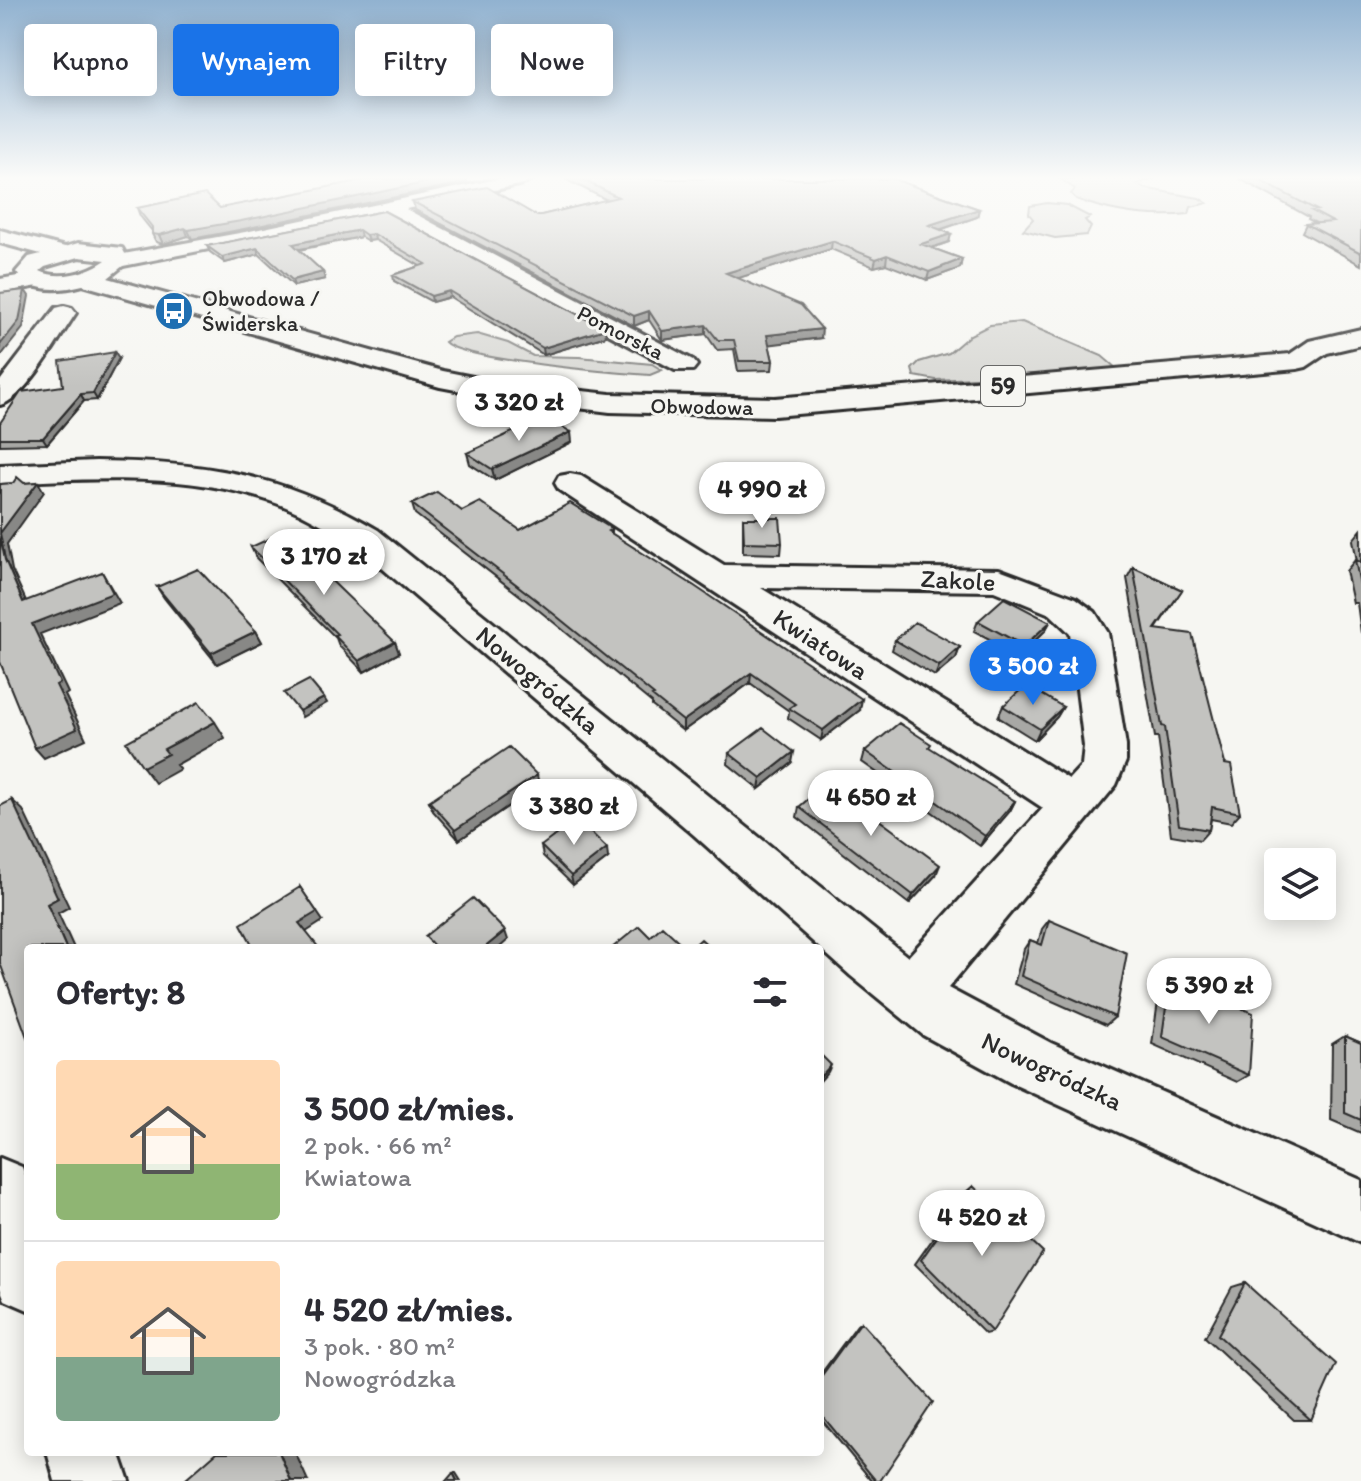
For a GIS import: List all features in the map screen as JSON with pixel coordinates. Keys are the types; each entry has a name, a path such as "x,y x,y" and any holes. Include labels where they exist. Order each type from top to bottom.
{"main road":[{"name":"Obwodowa","path":"44,248 62,253 93,249 115,260 368,344 465,367 642,391 856,398"},
{"name":"Obwodowa","path":"0,251 57,282 83,278 115,260"},
{"name":"Obwodowa","path":"33,271 62,253"},
{"name":"Obwodowa","path":"83,278 440,379 498,390 610,403 775,407 1297,361 1318,347 1361,337"}],"street":[{"path":"115,260 186,248"},
{"name":"Pomorska","path":"464,248 684,365"},
{"path":"0,279 33,271"},
{"path":"0,286 33,271"},
{"path":"0,397 64,313"},
{"name":"Nowogródzka","path":"0,474 95,470 183,473 260,485 288,494 332,515 366,537 942,1016 996,1047 1361,1212"},
{"name":"Kwiatowa","path":"570,483 1073,804"},
{"name":"Zakole","path":"715,576 999,580 1063,606 1082,621 1089,633 1105,746 1101,773 911,992"},
{"path":"0,1189 24,1264"},
{"path":"84,1456 92,1481"}],"shaded area":[{"path":"1022,322 1102,356 1116,368 936,380 914,376 912,369 919,362 949,353 970,335 990,325"},
{"path":"477,334 508,343 533,356 652,364 662,370 650,375 508,360 457,349 445,342 453,337"}],"building":[{"path":"210,248 257,248 222,257"},
{"path":"257,248 297,248 323,272 292,280"},
{"path":"398,248 454,248 605,329 543,348 449,291 431,296 393,275 426,264"},
{"path":"502,248 808,248 726,273 801,305 822,329 767,335 773,361 739,361 734,340 718,340 706,325 662,331 649,311 634,316"},
{"path":"849,248 932,248 962,259 929,272 887,255 876,259"},
{"path":"25,290 19,321 0,345 0,293"},
{"path":"115,352 93,393 81,394 43,438 0,438 0,423 21,392 63,386 60,361"},
{"path":"545,417 571,432 492,469 467,453"},
{"path":"17,477 24,483 38,482 0,533 0,485 13,483"},
{"path":"437,492 462,511 480,502 520,530 570,503 862,699 823,730 789,708 795,704 751,673 683,721 539,602 412,504"},
{"path":"743,518 780,518 782,543 744,542"},
{"path":"282,533 395,642 359,661 334,635 337,634 251,547"},
{"path":"0,536 5,560 23,602 102,572 113,593 32,624 60,683 56,685 77,729 35,748 0,662"},
{"path":"1355,560 1361,562 1361,590"},
{"path":"1133,567 1182,590 1155,629 1192,634 1225,764 1231,765 1240,813 1212,807 1209,830 1179,825 1165,727 1162,726"},
{"path":"198,569 256,631 211,653 157,587"},
{"path":"1004,598 1050,622 1024,646 978,621"},
{"path":"915,622 960,647 939,666 895,640"},
{"path":"309,680 324,698 299,711 284,693"},
{"path":"1026,685 1063,707 1040,729 1003,706"},
{"path":"199,702 215,722 164,749 168,754 143,767 126,742"},
{"path":"899,723 931,744 929,747 1015,801 985,836 865,751"},
{"path":"763,728 794,752 761,778 729,753"},
{"path":"509,747 537,775 455,830 429,801"},
{"path":"828,782 940,865 913,895 799,807"},
{"path":"12,800 58,898 47,904 64,944 24,944 24,1029 0,963 0,806"},
{"path":"577,819 607,848 571,876 541,846"},
{"path":"300,887 317,912 299,923 316,944 252,944 241,924"},
{"path":"473,898 505,931 489,944 432,944 425,936"},
{"path":"1049,920 1127,953 1115,1017 1021,976 1030,940 1042,945"},
{"path":"639,926 650,937 662,926 682,944 617,944"},
{"path":"1170,978 1253,1013 1249,1075 1162,1037"},
{"path":"1345,1036 1361,1043 1361,1120 1345,1113"},
{"path":"824,1058 831,1065 824,1073"},
{"path":"973,1186 1043,1252 992,1332 921,1260"},
{"path":"1245,1283 1336,1364 1311,1420 1218,1335"},
{"path":"861,1322 933,1402 880,1481 876,1481 824,1418 824,1373"},
{"path":"212,1456 281,1456 291,1481 187,1481"},
{"path":"453,1473 457,1481 446,1481"}],"place":[{"name":"Obwodowa / Świderska","path":"174,311"}]}
